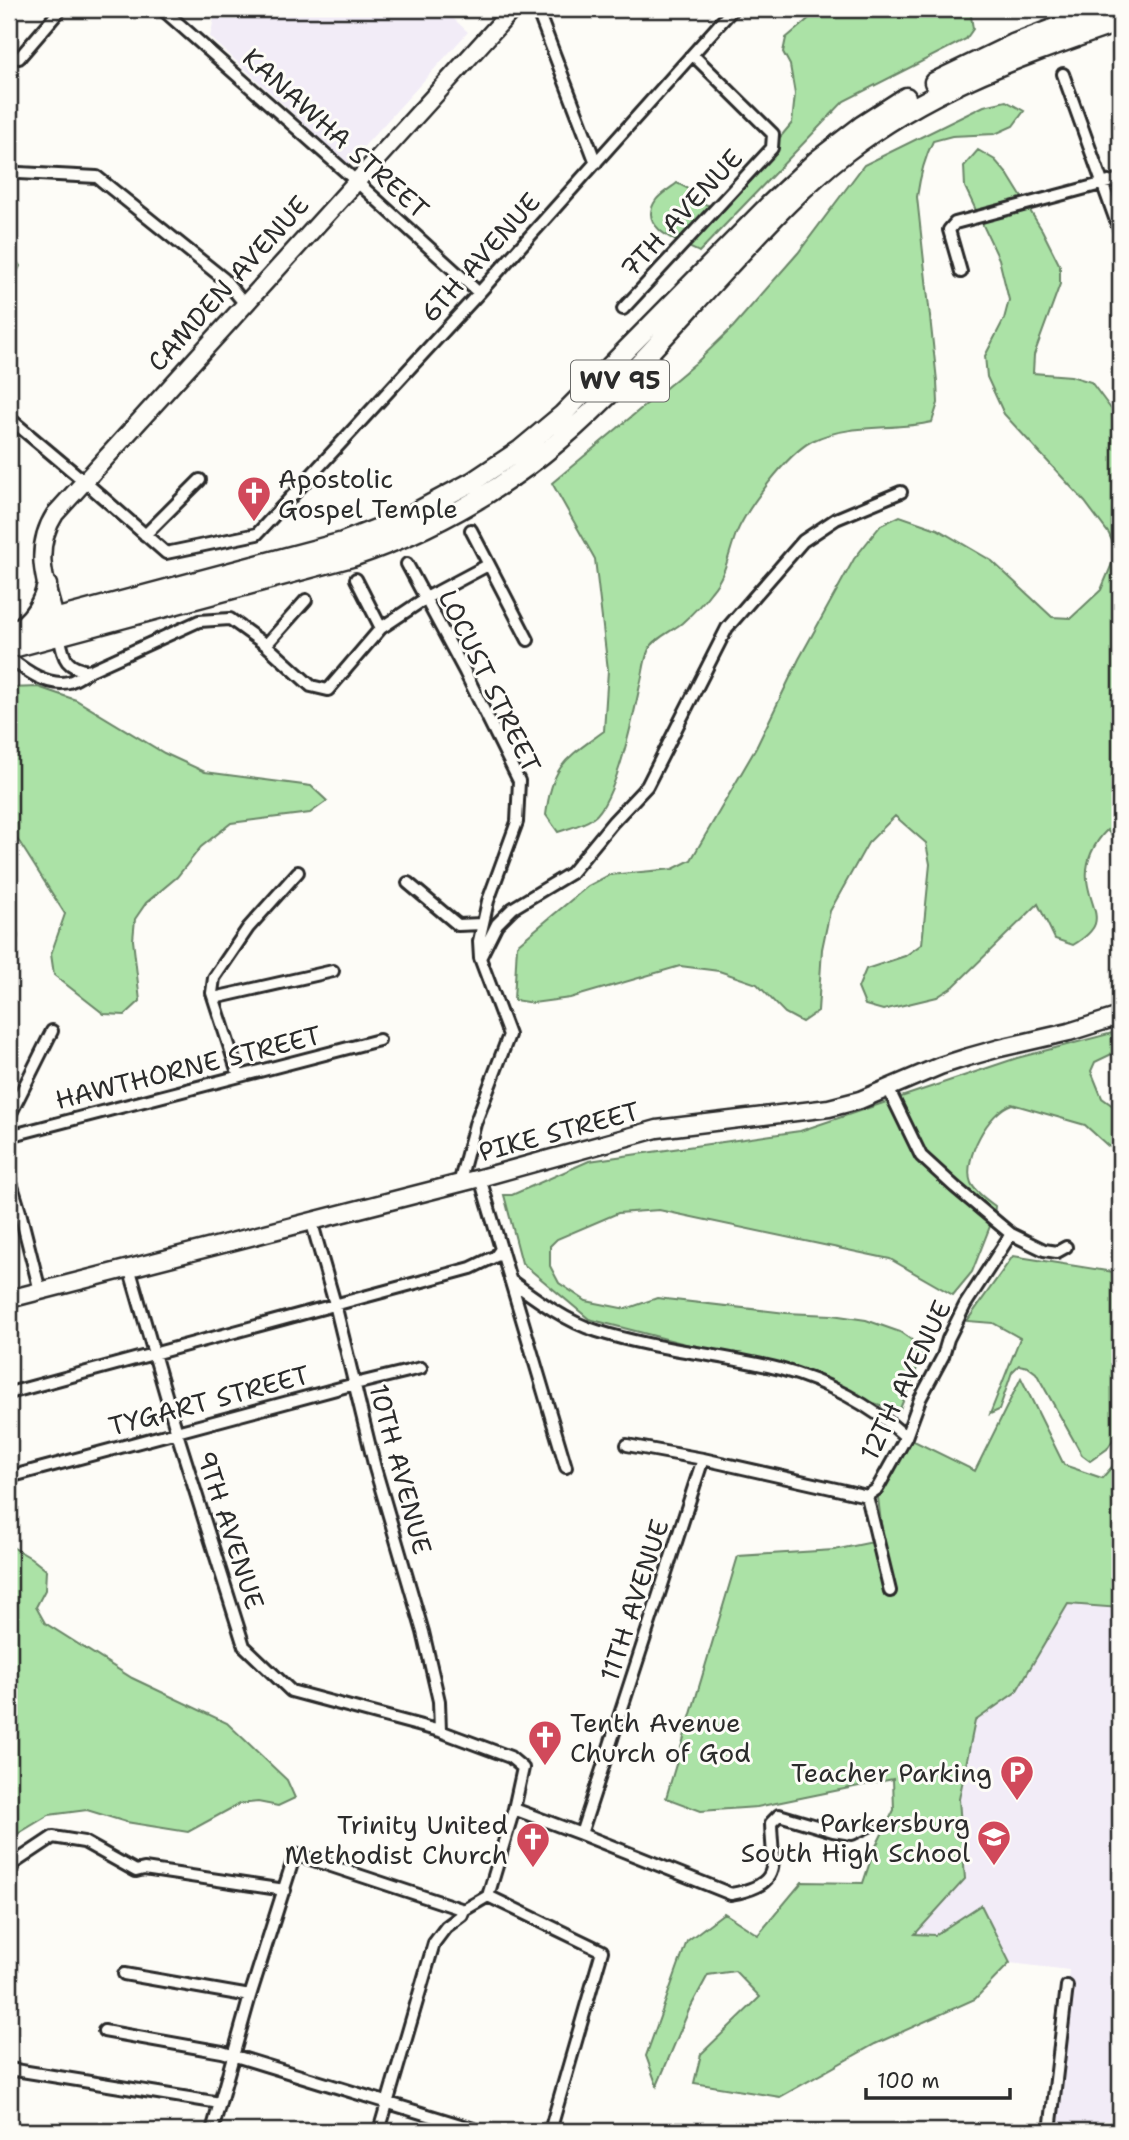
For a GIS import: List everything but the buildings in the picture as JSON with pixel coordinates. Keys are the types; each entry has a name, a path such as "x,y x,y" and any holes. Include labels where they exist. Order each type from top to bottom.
{"main road":[{"name":"CAMDEN AVENUE","path":"57,626 41,555 47,528 55,514 513,9"},
{"name":"WV 95","path":"9,649 57,626 343,542 407,517 456,491 512,455 562,415 788,186 847,136 891,106 950,73 1045,31 1105,9"},
{"name":"WV 95","path":"15,630 57,626 352,557 400,539 466,506 515,475 584,418 782,210 822,172 864,139 914,106 968,78 1120,22"},
{"path":"15,630 34,614 41,604 47,585"},
{"name":"PIKE STREET","path":"9,1299 458,1184 657,1129 829,1108 860,1100 968,1057 1078,1030 1120,1016"}],"street":[{"path":"19,58 61,9"},
{"name":"KANAWHA STREET","path":"162,9 479,293"},
{"path":"537,9 596,163"},
{"name":"6TH AVENUE","path":"145,535 166,553 257,534 479,293 733,9"},
{"name":"7TH AVENUE","path":"623,309 772,148 774,134 693,55"},
{"path":"1063,74 1120,232"},
{"path":"19,173 97,177 224,279 245,304"},
{"path":"961,271 949,230 955,223 1120,179"},
{"path":"9,418 145,535 200,480"},
{"path":"458,1184 475,1124 509,1035 480,958 498,924 513,908 571,873 647,786 727,628 803,541 836,519 901,492"},
{"name":"LOCUST STREET","path":"471,530 528,640"},
{"name":"LOCUST STREET","path":"407,564 519,781 517,822 488,901 482,924 480,958"},
{"path":"9,658 45,680 70,682 199,621 230,619 266,645 311,686 328,690 381,628 426,598 488,565"},
{"path":"356,579 381,628"},
{"path":"266,645 306,600"},
{"path":"57,626 70,666 89,671"},
{"path":"239,1076 212,993 214,978 248,928 298,872"},
{"path":"408,883 458,925 482,924"},
{"path":"214,998 333,971"},
{"path":"9,1117 52,1031"},
{"name":"HAWTHORNE STREET","path":"9,1136 379,1040"},
{"path":"888,1088 921,1156 955,1187 1011,1234 1044,1250 1057,1252 1066,1247"},
{"path":"9,1175 40,1291"},
{"path":"480,1178 566,1467"},
{"name":"10TH AVENUE","path":"311,1220 422,1632 439,1701 440,1731"},
{"name":"12TH AVENUE","path":"890,1591 867,1496 877,1489 906,1437 920,1399 943,1356 948,1339 992,1261 1011,1234"},
{"path":"9,1393 471,1268 496,1256 501,1249"},
{"name":"9TH AVENUE","path":"130,1267 177,1433 244,1646 291,1691 440,1731"},
{"path":"510,1280 542,1304 595,1331 782,1370 843,1393 892,1424 906,1437"},
{"name":"TYGART STREET","path":"9,1477 421,1368"},
{"path":"627,1445 867,1496"},
{"name":"11TH AVENUE","path":"582,1834 704,1460"},
{"path":"379,2131 434,1943 446,1927 462,1915 464,1909 488,1896 514,1809 523,1768 510,1757 440,1731"},
{"path":"514,1809 731,1894 753,1890 770,1875 774,1857 772,1823 779,1815 852,1834 869,1826"},
{"path":"9,1874 14,1863 53,1836 84,1842 136,1871 144,1869 285,1890"},
{"path":"212,2131 250,1996 295,1854 464,1909"},
{"path":"488,1896 602,1951 550,2131"},
{"path":"124,1974 250,1996"},
{"path":"1050,2131 1066,1986"},
{"path":"104,2031 234,2056 480,2131"},
{"path":"9,2069 220,2103"}],"shaded area":[{"path":"216,9 443,9 468,32 348,164 210,37"},
{"name":"Parkersburg South High School","path":"890,1591 1120,1608 1120,2131 1050,2131 1069,1970 1010,1963 981,1905 935,1935 914,1934 874,1850 894,1810"}],"green space":[{"path":"820,9 970,9 973,29 966,39 844,101 699,252 663,233 652,219 651,210 660,196 677,183 689,189 695,201 720,209 792,123 795,94 790,65 783,52 786,38"},
{"path":"1006,101 1024,111 1013,126 995,134 952,136 933,141 921,175 917,197 938,403 932,422 856,429 826,435 802,448 780,469 741,523 716,585 690,616 655,641 649,649 616,777 601,809 593,818 558,832 546,815 552,784 563,764 604,731 608,670 595,559 552,483 698,361 733,327 798,253 864,165 984,106"},
{"path":"978,150 995,160 1008,175 1042,230 1060,266 1060,284 1034,355 1033,373 1071,376 1091,382 1120,421 1120,722 1116,744 1120,762 1120,846 1107,830 1089,859 1087,880 1096,916 1092,930 1073,945 1055,939 1038,904 954,986 937,997 883,1010 865,1005 858,988 866,969 905,956 922,944 930,864 926,843 895,816 868,843 830,911 822,949 818,1011 802,1022 785,1013 757,984 719,971 680,966 570,998 533,1003 514,1000 517,945 588,886 609,875 673,869 691,860 756,748 799,659 854,559 881,525 900,516 937,529 992,561 1052,617 1071,618 1101,590 1117,552 1109,534 1085,502 1004,414 987,377 985,356 1004,319 1009,300 999,259 965,187 964,166"},
{"path":"9,249 20,266 9,289"},
{"path":"38,687 76,700 164,753 205,772 311,786 327,801 310,813 231,823 201,847 177,877 146,903 135,919 133,940 140,1001 125,1015 104,1014 54,975 51,954 65,914 9,830 9,688"},
{"path":"1120,1031 1120,1050 1095,1062 1091,1071 1102,1098 1120,1111 1120,1152 1108,1146 1085,1125 1012,1104 1003,1108 979,1137 969,1173 975,1190 995,1206 994,1216 972,1272 953,1295 890,1259 659,1210 618,1213 557,1239 550,1246 550,1266 559,1283 586,1301 626,1309 657,1298 786,1313 832,1315 866,1320 900,1332 919,1345 923,1354 899,1411 701,1348 589,1319 522,1263 504,1195 512,1195 589,1161 800,1131 1017,1058"},
{"path":"1013,1256 1120,1273 1120,1429 1107,1449 1090,1461 1082,1455 1036,1373 1028,1367 1019,1365 1012,1372 999,1410 990,1414 1020,1338 993,1323 967,1321"},
{"path":"1021,1378 1064,1465 1102,1478 1120,1458 1120,1608 1068,1604 1016,1692 975,1721 959,1799 965,1879 915,1934 935,1935 981,1905 1010,1963 975,1999 875,2044 780,2097 694,2083 701,2054 760,1997 735,1971 708,1975 689,2010 657,2086 646,2056 687,1941 724,1913 758,1935 802,1882 863,1883 874,1850 894,1810 893,1779 757,1807 701,1811 666,1798 738,1556 834,1550 883,1540 877,1489 906,1437 975,1471"},
{"path":"9,1545 46,1570 45,1590 36,1607 45,1623 132,1678 227,1723 287,1780 295,1798 278,1806 258,1802 239,1804 188,1832 126,1822 87,1810 49,1815 9,1839"}],"place":[{"name":"Apostolic Gospel Temple","path":"254,523"},
{"name":"Tenth Avenue Church of God","path":"545,1767"},
{"name":"Teacher Parking","path":"1017,1802"},
{"name":"Parkersburg South High School","path":"994,1867"},
{"name":"Trinity United Methodist Church","path":"533,1869"}]}
